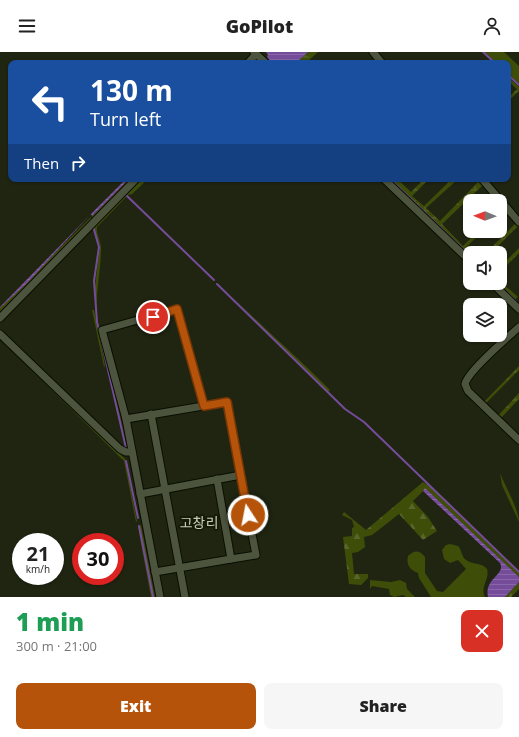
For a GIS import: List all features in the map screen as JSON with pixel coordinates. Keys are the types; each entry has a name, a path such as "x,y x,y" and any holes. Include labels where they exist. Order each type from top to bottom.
{"street":[{"path":"373,52 380,60"},
{"path":"255,53 263,60"},
{"path":"0,318 133,182"},
{"path":"387,182 463,254"},
{"path":"485,182 519,222"},
{"path":"500,290 518,305"},
{"path":"160,597 126,419 102,330 177,309 204,406"},
{"path":"519,327 486,357 468,377 465,384 468,391 519,440"},
{"path":"0,334 120,449 126,452 132,452"},
{"path":"126,419 227,402 241,475 256,555 155,572"},
{"path":"151,414 185,597"},
{"path":"140,494 241,475"},
{"path":"217,479 231,559"}],"green space":[{"path":"308,52 318,52 309,60 299,60"},
{"path":"484,52 504,52 519,66 519,84 511,77 511,60 493,60"},
{"path":"511,80 519,87 519,91 511,98 511,95 517,89 511,84"},
{"path":"126,182 129,182 92,219 92,216"},
{"path":"138,182 145,182 132,194 128,195 97,227 101,248 97,318 127,445 96,315 95,287 100,245 93,227"},
{"path":"394,182 400,182 411,192 421,182 426,182 412,196 424,206 449,182 455,182 426,208 440,221 463,197 463,204 442,224 463,246 463,249"},
{"path":"478,182 482,182 484,184 474,194 466,194"},
{"path":"91,217 92,220 0,312 0,308"},
{"path":"517,222 519,225 507,237 507,232"},
{"path":"471,238 476,238 467,246 463,246"},
{"path":"501,238 506,238 498,246 493,246"},
{"path":"519,248 519,253 507,265 507,260"},
{"path":"217,281 330,390 328,392 269,335"},
{"path":"507,287 518,297 515,299 505,290 507,290"},
{"path":"92,310 94,310 104,367"},
{"path":"0,337 125,459 136,522 124,461 0,339"},
{"path":"519,366 519,370 484,405 482,404"},
{"path":"519,393 519,399 499,420 496,418"},
{"path":"500,473 514,505 519,522 502,485"},
{"path":"423,482 431,487 519,573 519,577 425,489 413,501 428,517 437,531 423,540 399,514 372,535 364,537 365,547 358,552 352,553 354,574 368,574 368,578 361,585 349,584 343,537 352,536 352,528 354,527 352,520 342,515 344,512 366,530"},
{"path":"141,525 155,597 151,597 138,527"},
{"path":"450,544 458,546 466,560 471,563 482,565 487,569 488,573 484,586 485,597 431,597 419,578 418,573 409,567 408,556 415,552 421,553 425,557 425,573 437,591 443,592 466,569 458,560 450,563 444,559 442,550 446,545"},
{"path":"370,580 391,582 400,580 406,583 407,589 415,597 406,597 403,595 394,597 390,595 389,589 372,586 370,589"},
{"path":"519,582 519,589 511,597 505,597"}],"shaded area":[{"path":"266,52 308,52 299,60 270,60 267,57 268,55"},
{"path":"123,182 126,182 92,216 91,214"},
{"path":"90,215 28,282 0,308 0,307"},
{"path":"425,488 519,577 519,582 505,597 488,597 489,585 500,571 500,563 423,491"}],"waterway":[{"path":"483,52 492,60"},
{"path":"511,78 519,85"},
{"path":"393,182 463,249"},
{"path":"127,196 214,280"},
{"path":"93,226 99,247 94,281 97,322 126,448"},
{"path":"217,284 345,409 364,422 519,572"},
{"path":"504,290 516,301"},
{"path":"126,461 138,518"},
{"path":"139,526 153,597"}],"district":[{"name":"고창리","path":"199,523"}],"route":[{"path":"153,317 177,309 204,406 227,402 248,515"}]}
